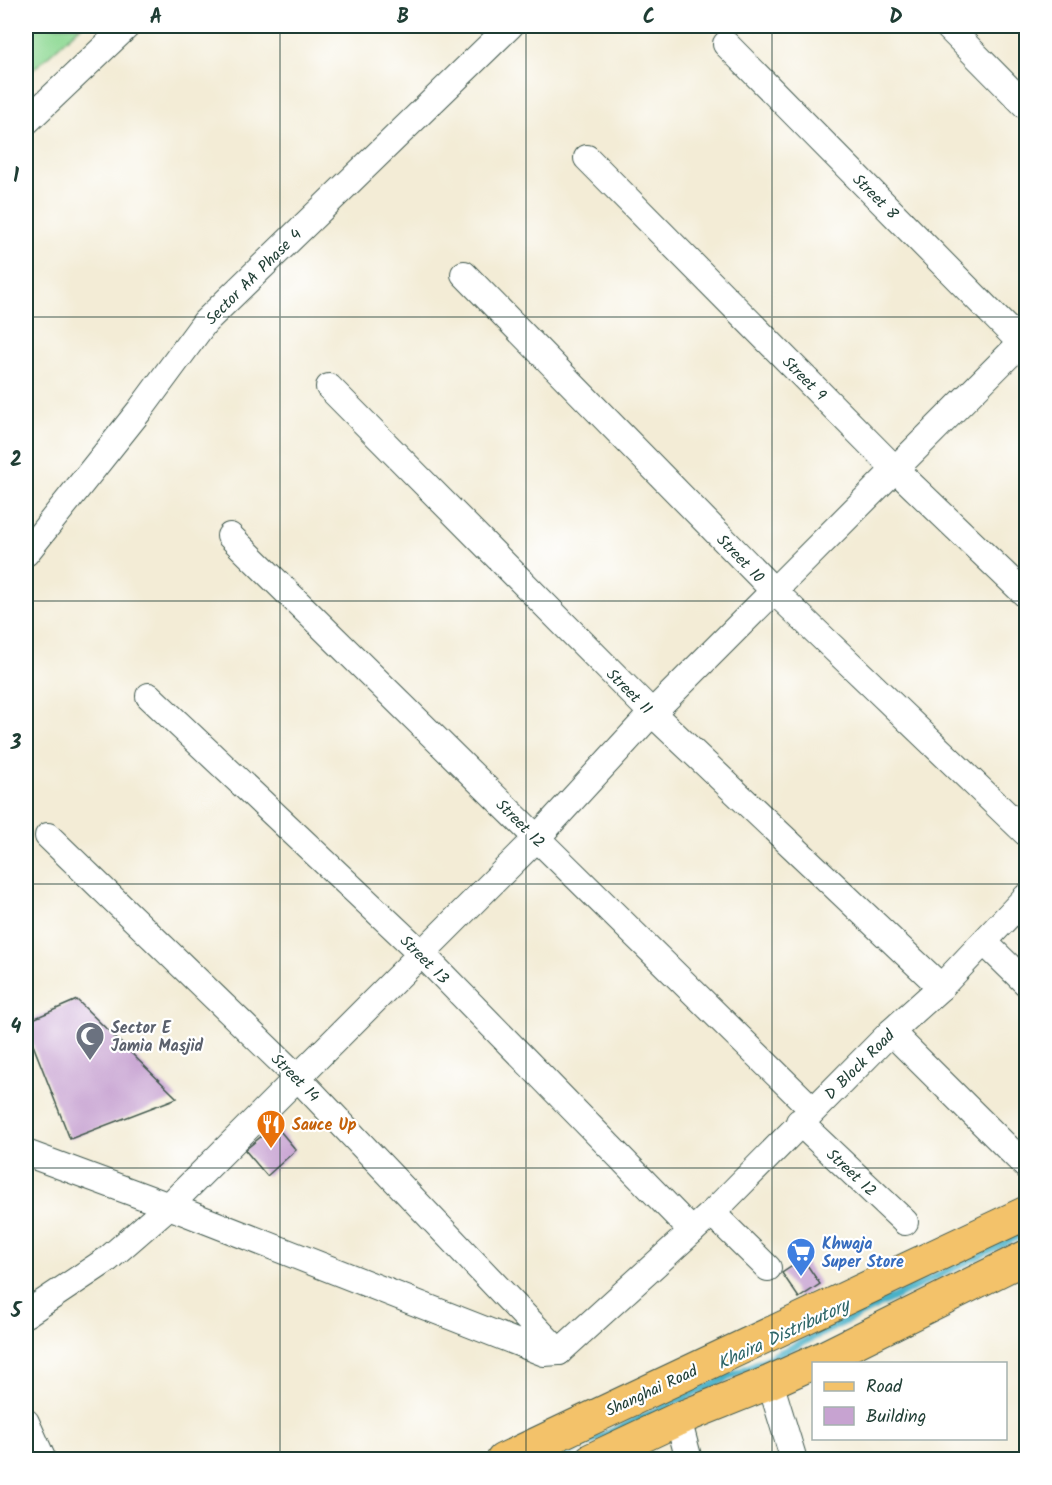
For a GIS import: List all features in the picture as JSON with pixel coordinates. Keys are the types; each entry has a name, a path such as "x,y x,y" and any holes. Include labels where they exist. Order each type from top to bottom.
{"main road":[{"name":"Shanghai Road","path":"503,1460 655,1413 770,1382 814,1338 1026,1213"},
{"name":"Shanghai Road","path":"591,1460 655,1413 814,1338 1026,1257"}],"street":[{"path":"26,122 127,26"},
{"name":"Sector AA Phase 4","path":"26,553 140,410 205,322 510,26"},
{"path":"947,26 1026,106"},
{"name":"Street 8","path":"726,44 1025,343"},
{"name":"Street 9","path":"587,158 896,470 1026,595"},
{"name":"Street 10","path":"464,274 774,591 1026,833"},
{"path":"26,1314 108,1259 169,1206 536,839 652,714 774,591 1025,343"},
{"name":"Street 11","path":"328,387 652,714 941,987"},
{"name":"Street 12","path":"230,536 536,839 806,1116 905,1222"},
{"name":"Street 13","path":"149,696 422,954 692,1231"},
{"name":"Street 14","path":"48,836 297,1077 559,1352"},
{"name":"D Block Road","path":"559,1352 712,1213 891,1032 941,987 1026,897"},
{"path":"984,942 1026,983"},
{"path":"891,1032 1026,1166"},
{"path":"26,1153 169,1206 544,1353 559,1352"},
{"path":"712,1213 768,1268"},
{"path":"770,1382 794,1460"},
{"path":"655,1413 689,1460"},
{"path":"26,1422 43,1460"}],"green space":[{"path":"26,26 81,26 26,76"}],"building":[{"name":"Sector E Jamia Masjid","path":"77,1000 177,1098 70,1139 26,1022"},
{"name":"Sauce Up","path":"275,1125 296,1150 267,1176 245,1150"},
{"name":"Khwaja Super Store","path":"803,1259 820,1284 799,1298 782,1273"}],"waterway":[{"name":"Khaira Distributory","path":"551,1460 793,1347 1026,1232"}],"place":[{"name":"Sector E Jamia Masjid","path":"90,1062"},
{"name":"Sauce Up","path":"271,1150"},
{"name":"Khwaja Super Store","path":"801,1278"}]}
